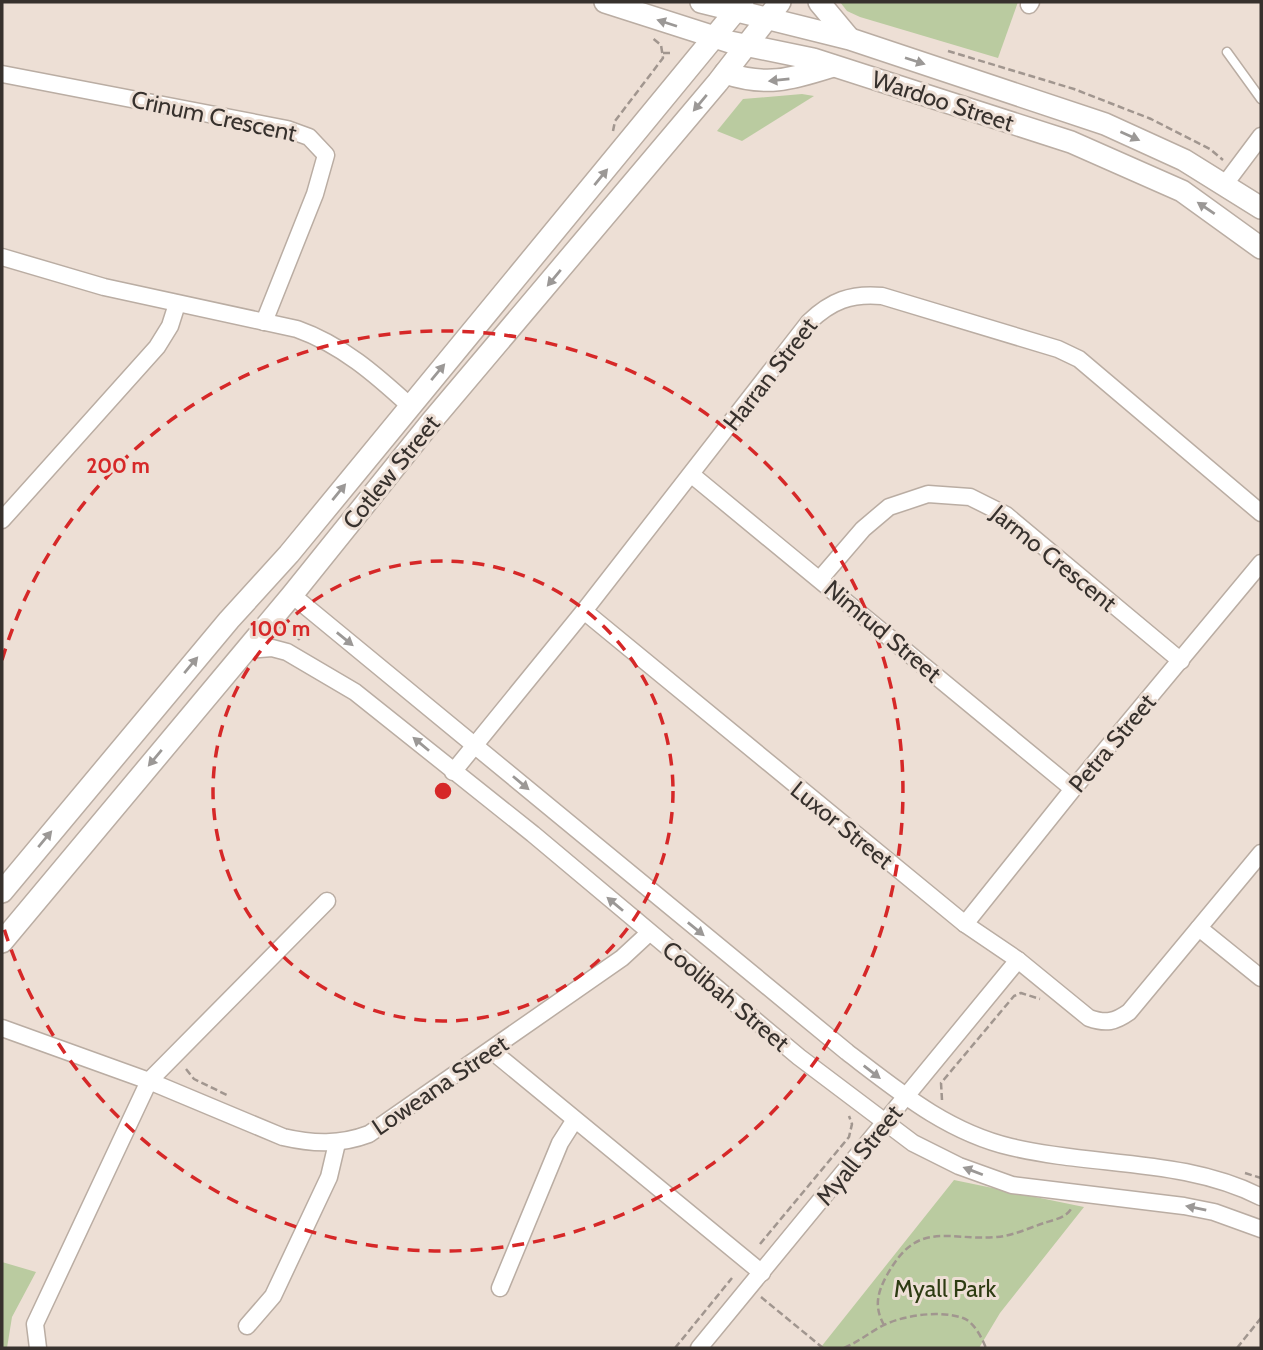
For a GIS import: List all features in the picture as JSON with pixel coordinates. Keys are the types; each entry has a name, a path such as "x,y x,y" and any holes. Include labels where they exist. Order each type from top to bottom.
{"main road":[{"name":"Wardoo Street","path":"605,2 714,37 833,66 1071,142 1118,160 1182,191 1261,248"},
{"name":"Wardoo Street","path":"701,2 774,10 850,40 1105,124 1184,160 1261,208"},
{"path":"819,2 827,16 850,40"},
{"name":"Cotlew Street","path":"2,892 229,620 289,554 739,6"},
{"name":"Cotlew Street","path":"2,942 292,595 431,422 725,73 774,10"},
{"path":"725,73 747,80 782,82 833,66"},
{"path":"229,620 247,611 267,590 280,589 292,595"}],"street":[{"name":"Crinum Crescent","path":"2,74 288,129 309,137 326,155 315,194 264,322"},
{"path":"1225,184 1261,136"},
{"path":"2,257 104,288 264,322 325,339 354,358 410,406"},
{"name":"Harran Street","path":"453,772 584,611 815,317 840,299 874,295 1069,353 1261,513"},
{"path":"2,520 157,346 170,326 177,304"},
{"name":"Nimrud Street","path":"692,475 1073,789"},
{"name":"Jarmo Crescent","path":"820,579 863,529 889,506 928,494 970,496 1006,515 1181,661"},
{"name":"Petra Street","path":"965,924 1073,789 1261,564"},
{"name":"Coolibah Street","path":"292,595 476,744 672,909 906,1097 957,1128 1008,1147 1174,1170 1240,1186 1261,1197"},
{"name":"Luxor Street","path":"584,611 965,924 1018,960 1089,1017 1110,1022 1129,1012 1199,928"},
{"name":"Coolibah Street","path":"246,650 279,650 320,670 355,692 884,1124 936,1156 984,1175 1035,1189 1185,1206 1214,1212 1261,1229"},
{"path":"1261,853 1199,928 1261,978"},
{"path":"38,1348 35,1324 40,1312 149,1082 327,901"},
{"name":"Loweana Street","path":"4,1026 283,1137 337,1143 369,1134 492,1051 622,958 649,933"},
{"name":"Myall Street","path":"699,1348 1018,960"},
{"path":"492,1051 762,1273"},
{"path":"500,1288 560,1143 574,1121"},
{"path":"247,1326 273,1296 329,1177 337,1143"}],"lane":[{"path":"1227,52 1261,99"}],"path":[{"path":"643,34 653,37 663,50 672,53"},
{"path":"612,134 615,121 659,66 663,50 668,43"},
{"path":"292,646 312,624"},
{"path":"946,1107 942,1100 941,1083 1014,996 1021,993 1040,999"},
{"path":"186,1069 203,1084 235,1099"},
{"path":"760,1244 849,1138 852,1124 849,1115"},
{"path":"1238,1170 1247,1172"},
{"path":"884,1325 878,1315 877,1293 895,1261 919,1238 939,1234 999,1237 1069,1213 1077,1194"},
{"path":"675,1348 732,1278"},
{"path":"749,1287 823,1348"},
{"path":"844,1348 884,1325 909,1317 965,1319 976,1329 986,1348"},
{"path":"1237,1348 1261,1318"}],"green space":[{"path":"840,2 1018,2 998,58 860,17 847,11"},
{"path":"802,94 814,96 742,141 717,131 743,99"},
{"name":"Myall Park","path":"954,1180 1084,1207 1000,1313 979,1348 821,1347"},
{"path":"2,1262 36,1272 12,1317 7,1348 2,1348"}]}
